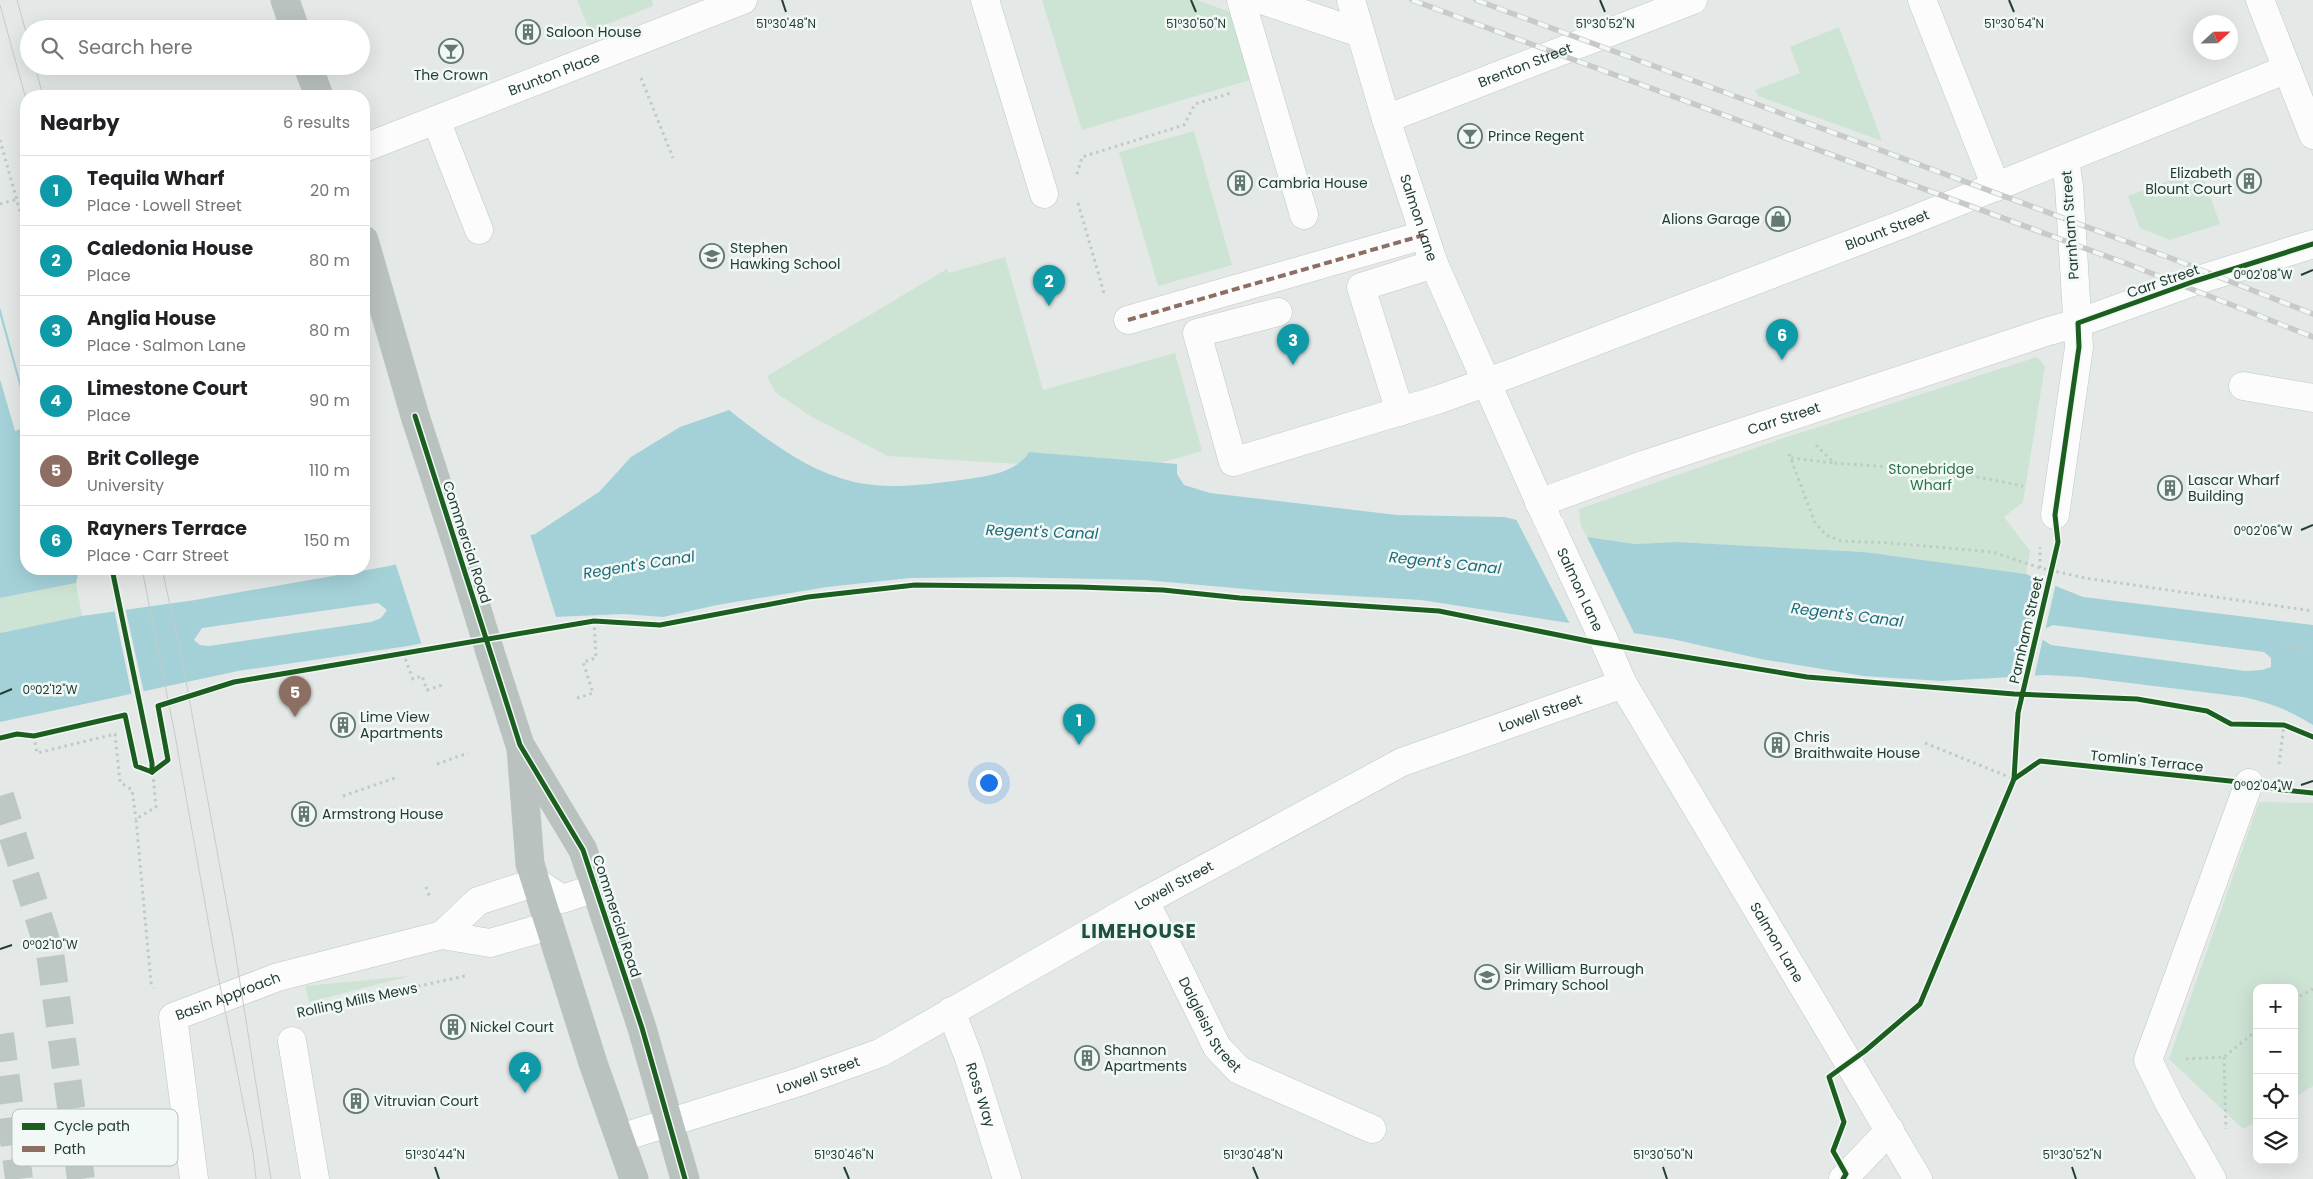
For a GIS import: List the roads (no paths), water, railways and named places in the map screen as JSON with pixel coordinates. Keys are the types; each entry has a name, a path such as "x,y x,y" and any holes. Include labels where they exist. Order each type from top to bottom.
{"highway":[{"path":"285,0 292,20"},
{"path":"311,75 316,90"},
{"name":"Commercial Road","path":"370,261 415,416 520,745 530,864 634,1179"},
{"name":"Commercial Road","path":"520,745 582,846 642,1028 685,1179"}],"street":[{"name":"Brunton Place","path":"370,146 743,0"},
{"path":"985,0 1044,194"},
{"path":"1241,0 1304,215"},
{"path":"1262,0 1360,33"},
{"name":"Salmon Lane","path":"1351,0 1386,119 1434,264 1539,503 1623,684 1918,1179"},
{"name":"Brenton Street","path":"1386,119 1693,0"},
{"path":"1922,0 1996,187"},
{"path":"2260,0 2313,135"},
{"name":"Blount Street","path":"1278,312 1197,333 1233,462 1400,412 1486,383 1903,224 2287,68"},
{"path":"436,120 479,230"},
{"name":"Parnham Street","path":"2056,528 2079,347 2069,186 2065,159"},
{"path":"1128,320 1424,235"},
{"name":"Carr Street","path":"1539,503 1646,464 2039,334 2078,323 2195,281 2313,244"},
{"path":"1400,412 1361,287 1434,264"},
{"path":"2243,386 2313,398"},
{"name":"Lowell Street","path":"620,1138 800,1082 880,1053 1145,901 1402,762 1623,684"},
{"path":"2212,1179 2169,1103 2148,1060 2249,783"},
{"path":"536,882 562,898 596,888"},
{"name":"Basin Approach","path":"442,935 478,901 536,882"},
{"name":"Dalgleish Street","path":"1145,901 1217,1046 1240,1070 1372,1129"},
{"name":"Basin Approach","path":"194,1179 173,1017 278,977 442,935 490,943 549,926"},
{"name":"Ross Way","path":"951,1011 970,1058 1007,1179"},
{"path":"292,1041 315,1179"},
{"path":"1843,1179 1890,1130"}],"water":[{"path":"0,307 20,380 20,575 78,575 76,583 0,598"},
{"name":"Regent's Canal","path":"729,410 772,443 820,470 854,482 882,486 940,483 985,476 1010,469 1024,459 1029,452 1177,464 1177,474 1184,485 1210,493 1397,515 1504,517 1587,537 1635,544 1677,542 1864,552 2026,574 2083,597 2313,625 2313,725 2280,708 2243,697 2081,677 2046,675 1941,681 1864,676 1761,659 1672,639 1421,600 1267,591 1145,580 1009,577 910,578 827,587 717,605 663,617 624,614 554,617 408,646 238,671 0,722 0,633 82,616 195,600 338,575 370,575 370,569 535,534 599,492 631,457 680,427","holes":["378,603 387,610 381,618 371,622 209,646 200,645 194,640 202,628","2053,625 2264,652 2271,658 2271,667 2262,670 2245,671 2051,645 2040,638 2040,631"]}],"tunnel":[{"path":"0,796 50,953 71,1109"},
{"path":"0,1034 12,1126"},
{"path":"17,1166 19,1179"},
{"path":"79,1166 81,1179"}],"tram line":[{"path":"17,0 23,20"},
{"path":"0,5 24,90"},
{"path":"37,75 41,90"},
{"path":"143,575 253,1152 256,1179"},
{"path":"163,575 181,654 233,938 271,1179"}],"railway":[{"path":"1412,0 2133,266 2313,337"},
{"path":"1476,0 2168,257 2313,314"}],"place":[{"name":"Saloon House","path":"528,32"},
{"name":"The Crown","path":"451,51"},
{"name":"Prince Regent","path":"1470,136"},
{"name":"Elizabeth Blount Court","path":"2249,181"},
{"name":"Cambria House","path":"1240,183"},
{"name":"Alions Garage","path":"1778,219"},
{"name":"Stephen Hawking School","path":"712,256"},
{"name":"Caledonia House","path":"1049,306"},
{"name":"Rayners Terrace","path":"1782,360"},
{"name":"Anglia House","path":"1293,365"},
{"name":"Lascar Wharf Building","path":"2170,488"},
{"name":"Brit College","path":"295,717"},
{"name":"Lime View Apartments","path":"343,725"},
{"name":"Tequila Wharf","path":"1079,745"},
{"name":"Chris Braithwaite House","path":"1777,745"},
{"name":"Armstrong House","path":"304,814"},
{"name":"Sir William Burrough Primary School","path":"1487,977"},
{"name":"Nickel Court","path":"453,1027"},
{"name":"Shannon Apartments","path":"1087,1058"},
{"name":"Limestone Court","path":"525,1093"},
{"name":"Vitruvian Court","path":"356,1101"}],"district":[{"name":"LIMEHOUSE","path":"1139,931"}],"park label":[{"name":"Stonebridge Wharf","path":"1931,478"}]}
